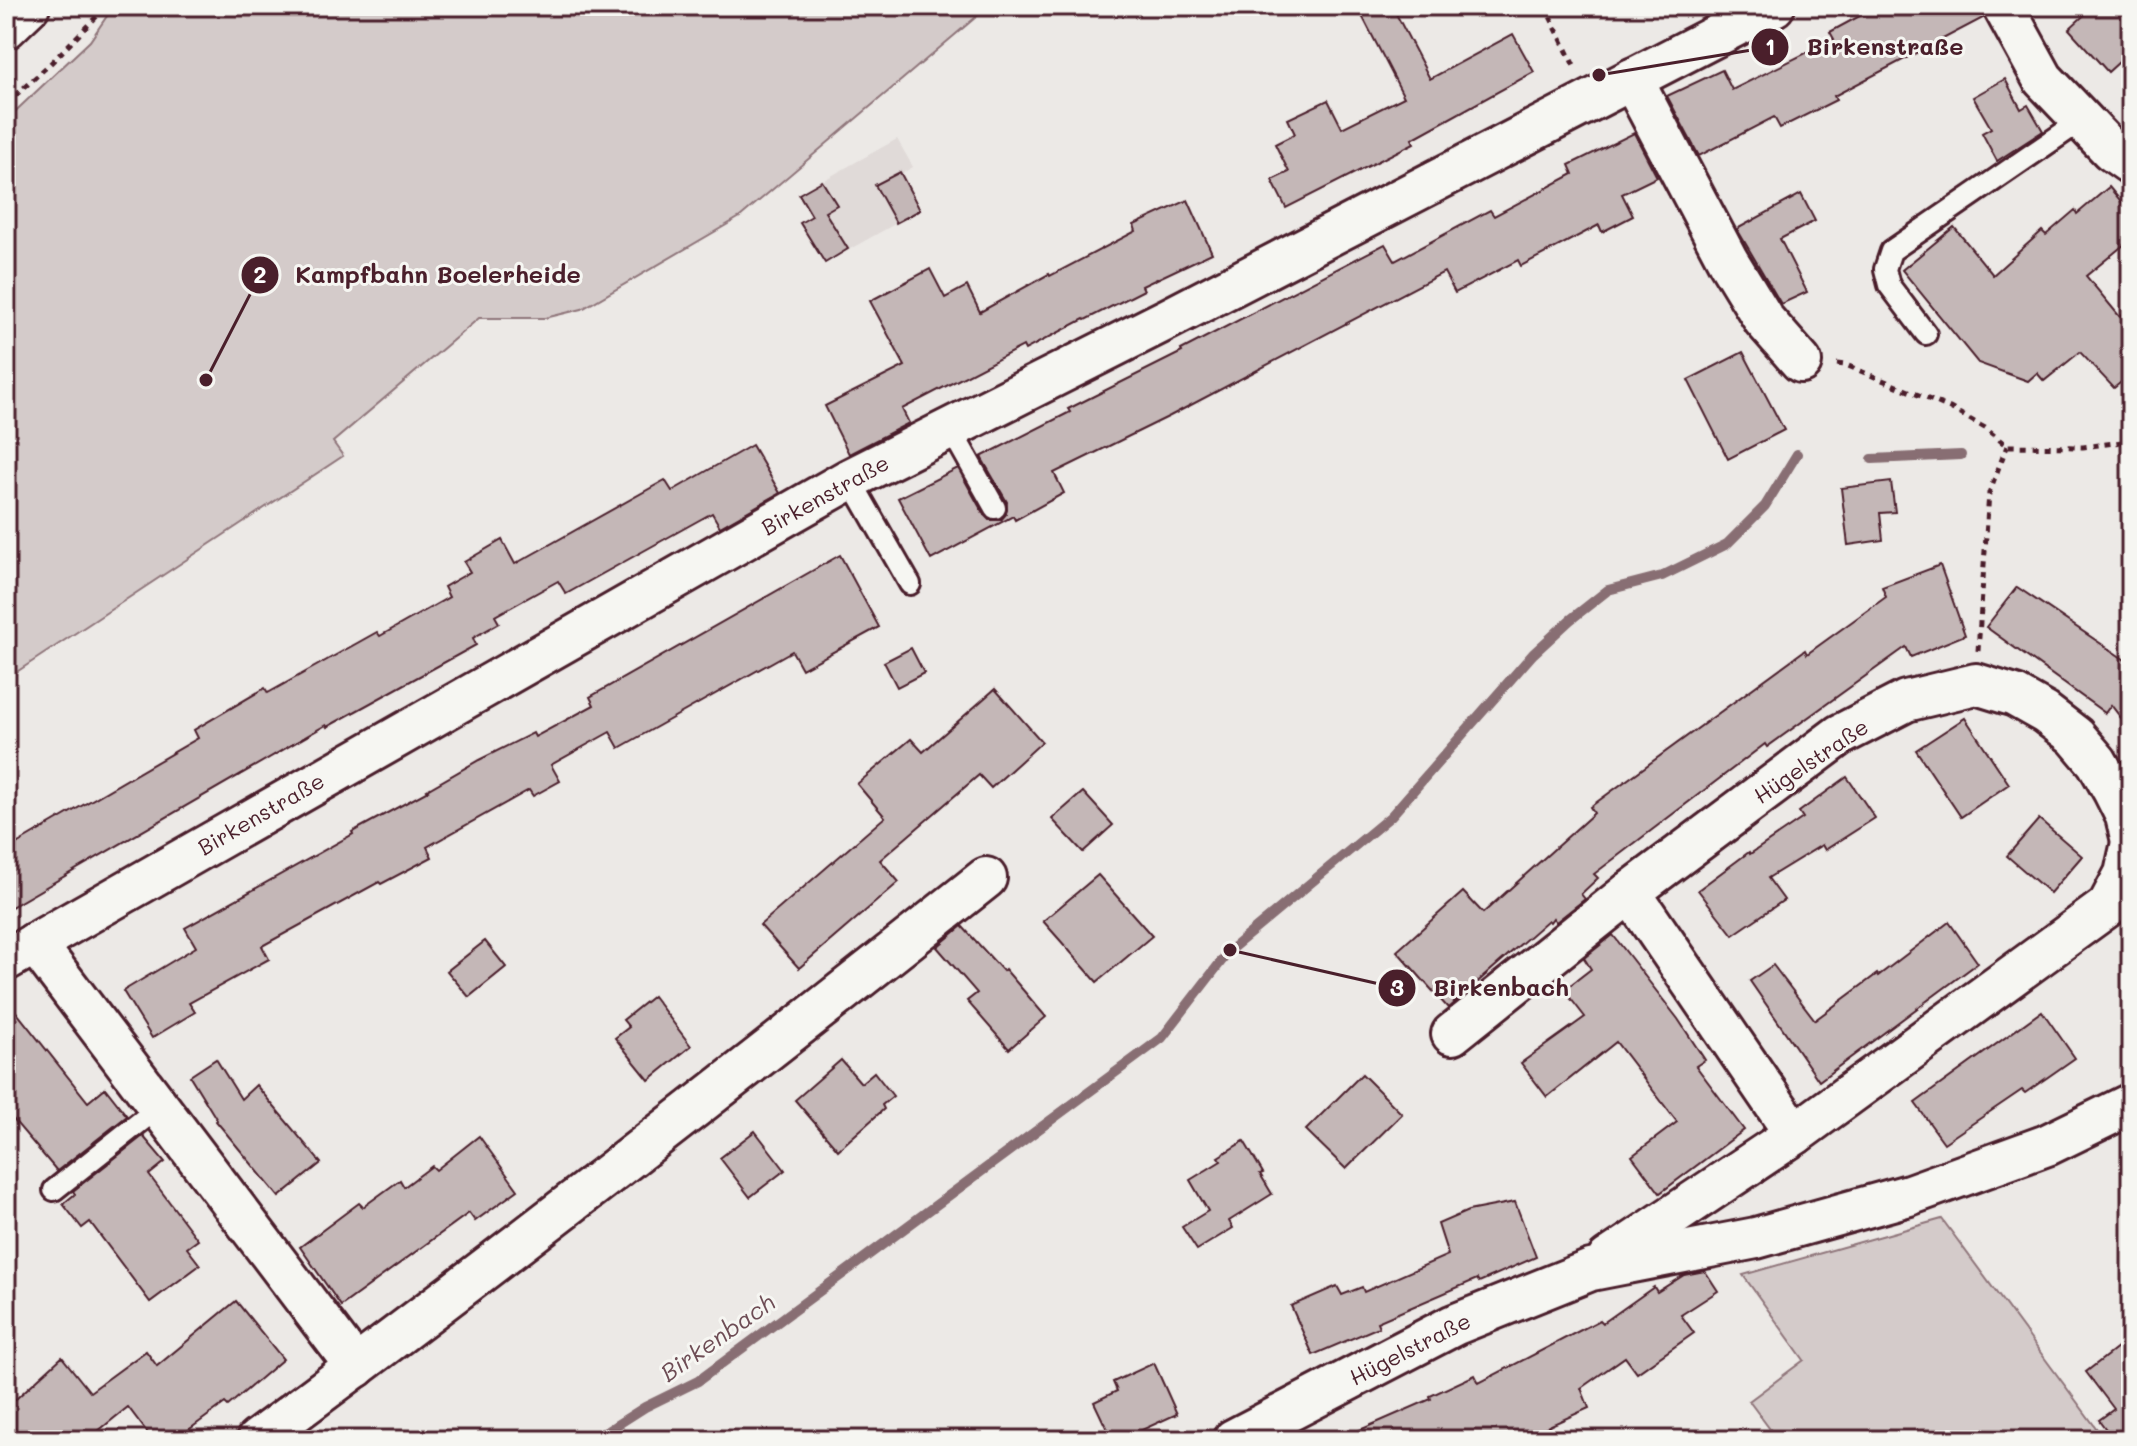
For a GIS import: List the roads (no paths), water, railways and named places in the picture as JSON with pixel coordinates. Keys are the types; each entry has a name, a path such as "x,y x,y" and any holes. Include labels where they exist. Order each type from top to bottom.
{"street":[{"path":"6,28 29,6"},
{"name":"Birkenstraße","path":"356,1367 159,1107 21,951 850,479 1774,6"},
{"path":"2003,6 2043,79 2111,150 2131,164"},
{"path":"1632,79 1728,261 1764,320 1801,362"},
{"name":"Hügelstraße","path":"1452,1034 1630,892 1840,735 1906,701 1976,684 2015,696 2045,713 2075,736 2097,762 2126,816 2131,837"},
{"name":"Hügelstraße","path":"1591,1270 1795,1134 2108,906 2125,874 2131,847"},
{"path":"257,1440 747,1068 986,878"},
{"path":"1630,892 1795,1134"},
{"name":"Hügelstraße","path":"1233,1440 1454,1325 1591,1270 1756,1238 1909,1195 2047,1145 2131,1104"}],"lane":[{"path":"1926,334 1889,285 1885,269 1891,251 2082,120"},
{"path":"950,428 995,508"},
{"path":"850,479 910,584"},
{"path":"54,1190 159,1107"}],"waterway":[{"name":"Birkenbach","path":"589,1440 698,1381 1162,1038 1230,950 1391,816 1533,654 1608,590 1662,576 1727,544 1765,506 1797,454"},
{"name":"Birkenbach","path":"1872,459 1961,455"}],"place":[{"name":"Birkenstraße","path":"1599,75"},
{"name":"Kampfbahn Boelerheide","path":"206,380"},
{"name":"Birkenbach","path":"1230,950"}]}
